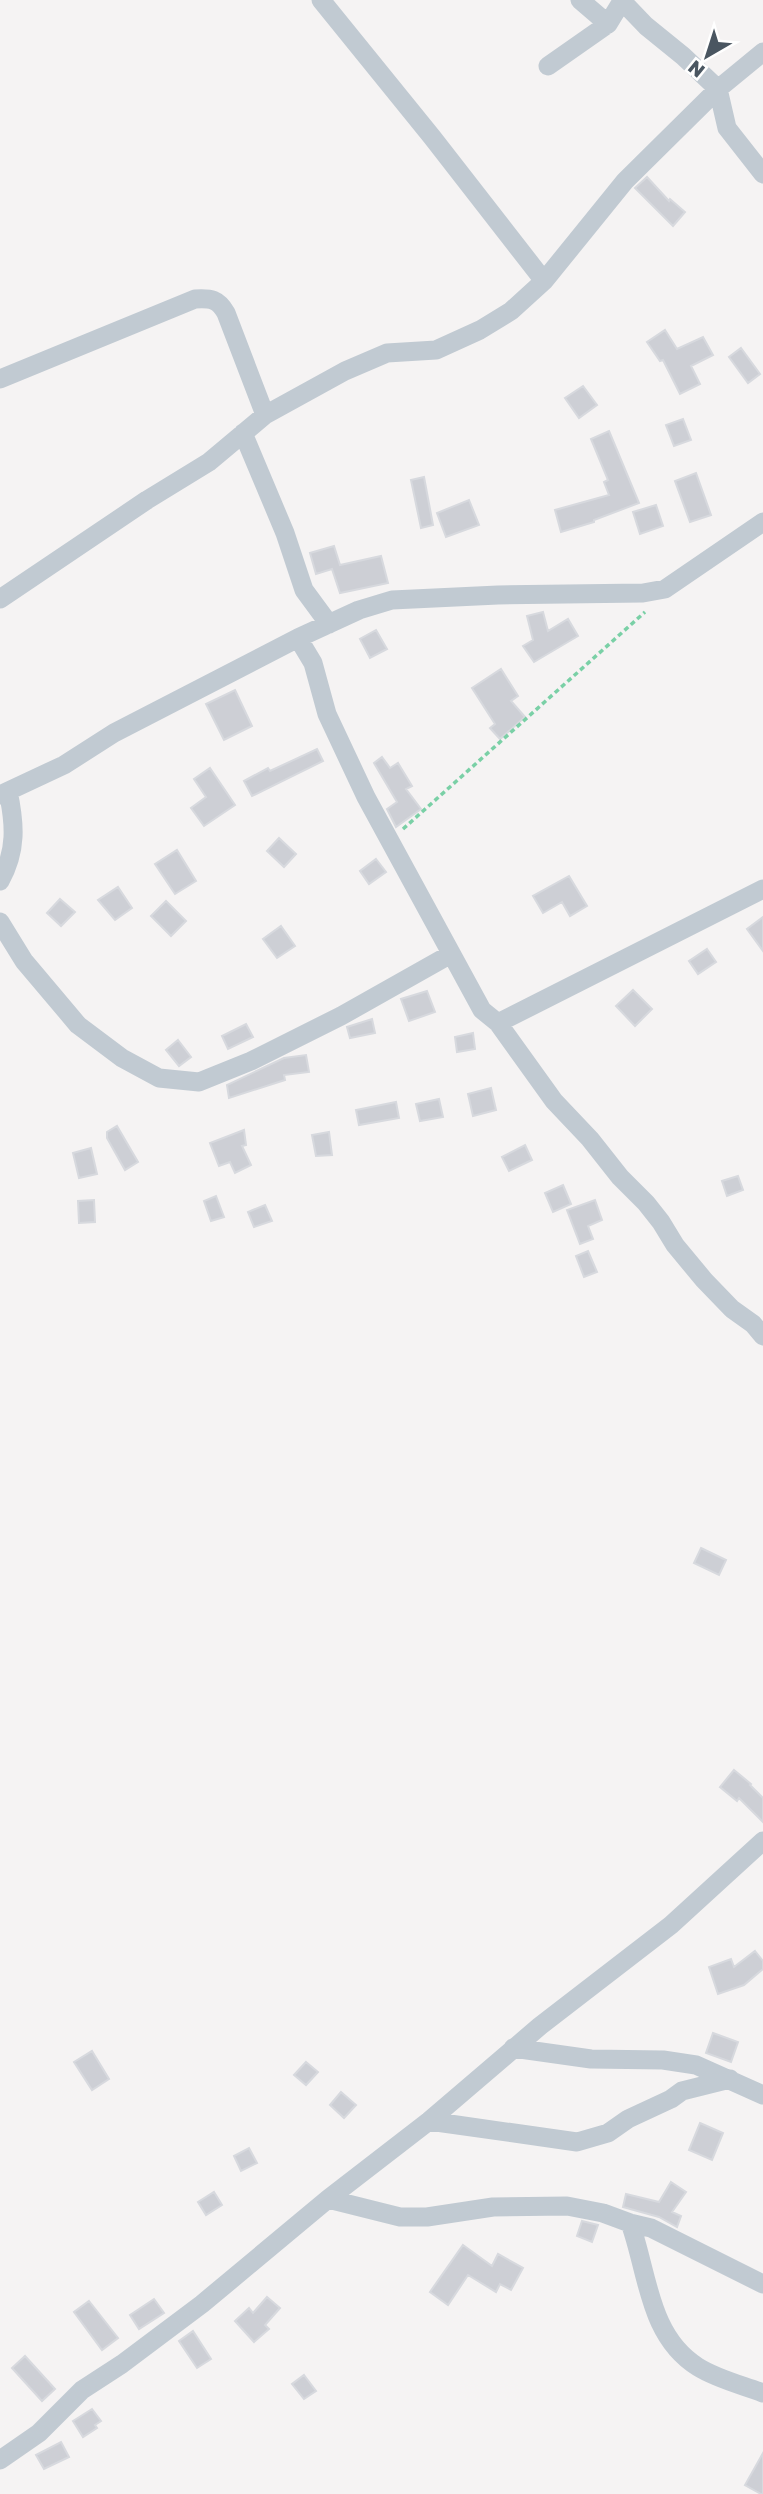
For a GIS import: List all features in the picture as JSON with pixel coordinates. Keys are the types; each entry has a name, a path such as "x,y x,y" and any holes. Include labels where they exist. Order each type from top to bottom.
{"street":[{"path":"321,0 544,281"},
{"path":"580,0 608,24"},
{"path":"548,66 608,24 621,0 646,26 718,89 727,128 763,174"},
{"path":"0,599 112,523 209,462 265,415 345,371 387,353 436,350 480,330 511,311 544,281 625,181 718,89 763,52"},
{"path":"0,379 195,299 209,298 220,302 226,313 265,415"},
{"path":"243,433 285,533 304,590 329,624"},
{"path":"0,881 13,852 14,818 4,793 64,765 114,733 298,638 359,610 392,600 643,593 665,589 762,524"},
{"path":"298,638 313,663 327,714 340,745 482,1010 498,1023 554,1101 646,1203 675,1245 704,1280 763,1336"},
{"path":"498,1023 763,889"},
{"path":"0,922 24,961 78,1025 122,1058 159,1078 199,1082 251,1062 451,954"},
{"path":"0,2460 39,2433 82,2390 122,2364 202,2304 328,2199 429,2121 513,2048 671,1925 763,1841"},
{"path":"513,2048 591,2059 663,2060 696,2065 763,2095"},
{"path":"429,2121 577,2142 608,2133 628,2119 682,2091 730,2079"},
{"path":"328,2199 400,2217 427,2217 494,2207 567,2206 603,2213 650,2228 763,2284"},
{"path":"631,2223 654,2310 683,2357 699,2368 763,2393"}],"path":[{"path":"390,839 650,607 665,589"}],"building":[{"path":"647,177 669,201 670,199 685,212 673,226 635,188"},
{"path":"665,330 677,349 703,337 713,355 691,366 700,384 680,394 663,360 660,361 647,342"},
{"path":"741,348 760,374 748,383 729,357"},
{"path":"583,386 597,405 579,418 565,398"},
{"path":"683,419 691,440 674,446 666,425"},
{"path":"609,431 639,503 594,522 561,532 555,510 609,495 604,482 608,480 591,439"},
{"path":"696,473 711,515 690,522 675,481"},
{"path":"424,477 433,525 421,528 411,480"},
{"path":"469,500 479,525 446,537 437,513"},
{"path":"656,505 663,526 640,534 633,512"},
{"path":"334,546 340,565 381,556 388,583 340,593 332,569 316,574 310,553"},
{"path":"543,612 548,631 568,619 578,636 534,662 523,646 533,640 527,616"},
{"path":"376,630 387,649 370,658 360,639"},
{"path":"501,669 518,696 511,701 525,717 500,739 490,728 495,724 472,688"},
{"path":"235,690 252,726 224,740 206,704"},
{"path":"317,749 323,761 252,796 244,781 268,768 270,771"},
{"path":"382,757 390,768 398,763 412,786 406,789 421,809 396,827 387,809 397,802 374,763"},
{"path":"210,768 235,805 204,826 191,808 206,797 194,779"},
{"path":"279,838 296,854 284,867 267,851"},
{"path":"177,850 196,881 175,894 155,864"},
{"path":"376,859 386,872 369,884 360,871"},
{"path":"569,876 587,906 570,916 562,902 543,913 533,896"},
{"path":"118,887 132,908 115,920 98,900"},
{"path":"60,899 75,912 61,926 47,913"},
{"path":"166,901 186,921 171,936 151,916"},
{"path":"763,917 763,951 747,929"},
{"path":"281,926 295,946 277,958 263,939"},
{"path":"707,949 716,962 698,974 689,961"},
{"path":"633,990 652,1009 635,1026 616,1006"},
{"path":"427,991 435,1012 409,1021 401,999"},
{"path":"372,1019 375,1033 350,1038 347,1027"},
{"path":"246,1024 253,1037 228,1049 222,1036"},
{"path":"473,1033 475,1049 457,1052 455,1037"},
{"path":"178,1040 191,1057 179,1066 166,1050"},
{"path":"306,1055 309,1072 284,1075 285,1080 229,1098 227,1085 284,1058"},
{"path":"491,1088 496,1110 473,1116 468,1094"},
{"path":"439,1099 443,1117 420,1121 416,1104"},
{"path":"396,1102 399,1118 359,1125 356,1110"},
{"path":"117,1126 138,1162 125,1170 107,1138 107,1132"},
{"path":"244,1130 246,1145 242,1146 251,1165 235,1173 230,1162 219,1166 210,1143"},
{"path":"329,1132 332,1155 316,1156 312,1135"},
{"path":"525,1145 532,1160 509,1171 502,1157"},
{"path":"91,1148 97,1174 79,1178 73,1153"},
{"path":"738,1176 743,1190 727,1196 722,1181"},
{"path":"563,1185 571,1204 553,1212 545,1193"},
{"path":"216,1196 224,1217 211,1221 204,1201"},
{"path":"94,1200 95,1222 79,1223 78,1201"},
{"path":"595,1200 602,1220 588,1226 593,1239 580,1244 567,1210"},
{"path":"265,1205 272,1221 254,1227 248,1212"},
{"path":"588,1251 597,1272 584,1277 576,1256"},
{"path":"701,1548 726,1560 719,1575 694,1563"},
{"path":"734,1770 763,1798 763,1822 739,1798 737,1801 720,1787"},
{"path":"755,1951 763,1961 763,1969 744,1985 718,1994 709,1967 731,1959 734,1967"},
{"path":"713,2033 738,2042 731,2062 706,2053"},
{"path":"92,2051 109,2079 92,2090 74,2062"},
{"path":"306,2062 318,2072 306,2085 294,2075"},
{"path":"341,2092 356,2105 344,2118 330,2105"},
{"path":"700,2123 723,2133 712,2160 689,2150"},
{"path":"249,2148 257,2163 241,2171 234,2156"},
{"path":"671,2182 686,2192 672,2212 681,2216 677,2227 659,2217 623,2207 626,2194 659,2202"},
{"path":"214,2192 222,2205 206,2215 198,2202"},
{"path":"582,2221 598,2225 592,2242 577,2236"},
{"path":"463,2245 492,2266 498,2254 523,2268 511,2290 500,2284 496,2292 468,2275 448,2305 430,2292"},
{"path":"267,2297 280,2308 265,2325 269,2329 254,2342 235,2321 249,2308 253,2313"},
{"path":"154,2299 164,2313 139,2329 130,2315"},
{"path":"89,2301 118,2338 102,2350 74,2312"},
{"path":"193,2331 211,2359 197,2368 179,2341"},
{"path":"25,2356 55,2389 42,2401 12,2368"},
{"path":"304,2375 316,2391 304,2399 292,2384"},
{"path":"92,2409 101,2421 95,2425 97,2428 83,2437 73,2421"},
{"path":"61,2442 69,2457 44,2469 36,2455"},
{"path":"763,2453 763,2494 761,2494 745,2485"}]}
